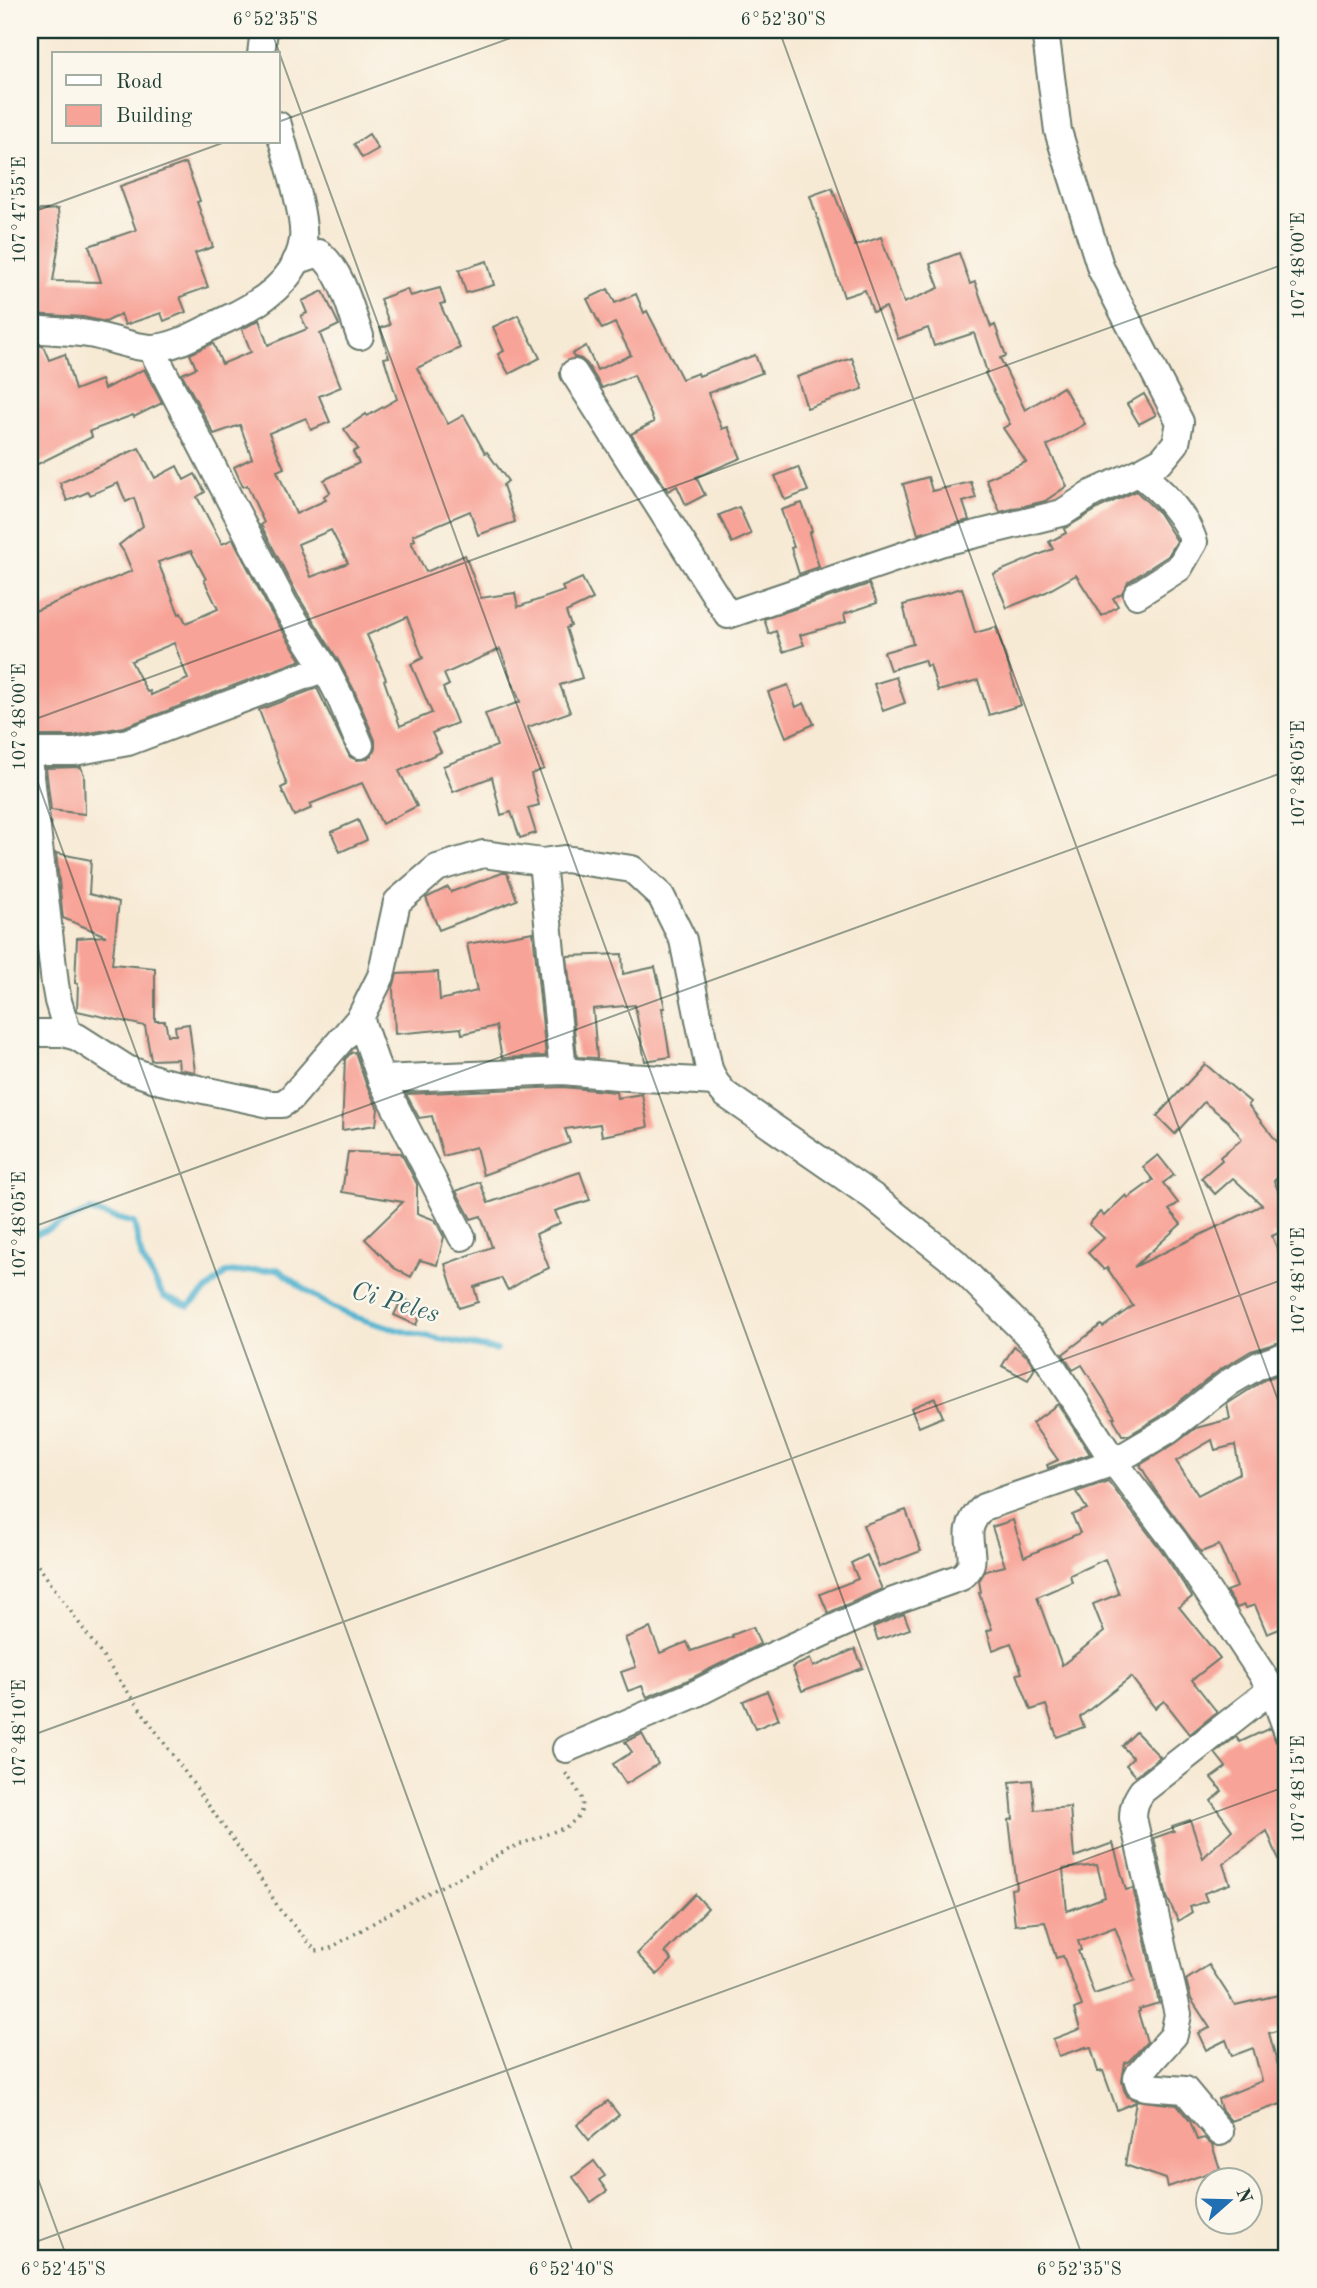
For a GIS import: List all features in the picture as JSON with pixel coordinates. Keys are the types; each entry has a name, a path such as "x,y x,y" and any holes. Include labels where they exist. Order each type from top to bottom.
{"street":[{"path":"261,52 264,30"},
{"path":"574,373 728,615 940,543 1062,513 1093,493 1161,460 1176,443 1180,422 1101,269 1058,131 1045,30"},
{"path":"30,330 90,334 151,348 200,332 271,295 287,277 303,239 302,219 280,133"},
{"path":"296,261 319,253 329,261 337,274 360,337"},
{"path":"151,348 284,604 325,668 360,744"},
{"path":"1137,595 1179,568 1194,542 1177,510 1138,473"},
{"path":"30,752 74,752 128,742 325,668"},
{"path":"30,768 55,984 68,1034"},
{"path":"30,1033 68,1034 77,1037 127,1069 161,1081 282,1104 291,1098 360,1018 381,976 397,902 437,868 483,854 542,862 565,859 632,869 660,896 682,940 709,1069 715,1082 725,1094 872,1196 955,1262 1039,1346 1114,1462 1175,1542 1272,1689 1287,1730"},
{"path":"542,862 563,1071"},
{"path":"360,1018 381,1079 462,1237"},
{"path":"381,1079 563,1071 715,1082"},
{"path":"566,1749 695,1695 750,1666 891,1602 961,1577 972,1564 968,1531 984,1507 1114,1462 1168,1430 1230,1382 1287,1355"},
{"path":"1220,2132 1185,2090 1146,2087 1138,2082 1139,2074 1174,2035 1178,2014 1133,1818 1133,1808 1142,1791 1272,1689"}],"path":[{"path":"30,1554 258,1875 279,1910 316,1951 329,1949 501,1853 573,1822 580,1815 583,1804 559,1761 561,1753 566,1749"}],"building":[{"path":"369,134 378,149 362,158 354,144"},
{"path":"186,163 213,247 195,253 208,287 180,297 186,312 164,321 161,313 125,325 121,314 106,322 83,317 30,314 30,211 58,209 60,236 53,281 101,282 89,246 136,230 120,186"},
{"path":"832,188 855,246 881,237 904,303 939,288 930,264 959,253 970,284 975,282 991,327 995,325 1006,356 1000,358 1025,410 1063,387 1085,424 1047,446 1067,486 1045,501 1000,512 986,479 1026,462 1003,428 1010,424 985,373 987,372 974,333 934,346 928,328 898,339 886,307 873,312 865,290 844,297 810,196"},
{"path":"487,261 494,285 466,293 459,270"},
{"path":"440,288 445,303 440,304 460,348 417,368 448,424 464,415 485,453 487,452 508,481 503,485 515,522 478,535 470,511 413,535 415,540 411,542 426,572 465,555 481,598 515,593 518,607 564,591 562,587 582,578 593,599 566,612 571,626 566,628 582,678 560,685 570,712 528,727 544,769 531,774 539,805 528,808 536,833 520,838 511,812 501,815 492,777 453,792 443,766 497,746 485,714 520,702 500,649 444,674 449,685 443,688 457,723 432,733 441,752 399,771 417,806 382,824 362,783 310,804 312,808 294,816 281,788 287,785 259,710 317,688 350,757 357,760 367,759 375,748 375,740 354,690 298,596 261,525 264,523 247,485 243,487 234,467 252,458 240,425 214,434 182,374 196,368 190,354 213,343 222,364 251,352 242,329 259,320 268,345 307,329 301,316 307,313 302,301 323,291 339,325 320,334 341,387 319,396 330,422 311,430 306,418 269,433 284,468 277,471 296,514 326,500 324,496 330,492 324,480 359,463 353,452 358,449 344,429 366,414 367,416 397,399 384,358 389,357 380,328 390,325 380,299 407,289 410,296","holes":["331,530 348,563 311,577 298,544","407,617 423,658 411,664 432,713 400,726 384,680 386,679 367,635"]},
{"path":"608,289 615,303 636,294 682,379 698,373 699,376 755,355 762,373 708,393 722,429 728,427 741,458 696,477 705,495 686,505 677,486 668,491 631,434 654,422 634,375 602,388 587,364 572,354 586,346 597,370 631,355 615,323 602,329 587,299"},
{"path":"518,315 540,358 509,374 498,354 504,351 493,327"},
{"path":"30,345 43,346 49,360 65,354 75,390 101,380 104,389 144,369 162,403 134,417 133,415 90,431 92,437 30,468"},
{"path":"852,358 863,389 807,408 797,377"},
{"path":"1144,394 1156,415 1139,424 1127,404"},
{"path":"139,448 155,478 177,466 184,480 195,474 205,492 197,497 222,544 233,539 270,611 301,660 124,727 73,736 30,736 30,613 132,571 119,545 143,526 134,498 126,502 118,483 67,501 60,483","holes":["191,551 218,609 186,623 181,613 179,614 158,562","174,643 188,679 151,695 131,661"]},
{"path":"798,467 808,491 785,500 775,476"},
{"path":"928,477 932,491 971,482 976,498 963,502 969,520 918,534 903,484"},
{"path":"1136,491 1159,513 1177,541 1168,556 1128,582 1122,593 1113,598 1118,606 1102,616 1076,575 1046,592 1007,608 993,574 1053,549 1049,542 1066,533 1064,529 1101,507"},
{"path":"802,503 812,531 809,533 819,567 799,574 791,548 794,547 781,510"},
{"path":"739,507 751,534 732,543 719,515"},
{"path":"869,584 877,603 844,614 846,622 800,635 804,645 783,652 776,631 769,634 764,619"},
{"path":"962,588 975,633 996,627 1021,705 989,715 978,680 938,691 930,665 926,666 924,660 890,670 884,652 913,644 903,605"},
{"path":"896,677 905,703 883,711 874,684"},
{"path":"788,685 796,707 804,703 814,724 786,737 768,692"},
{"path":"81,767 84,775 85,814 51,810 46,768"},
{"path":"358,820 367,840 340,852 331,832"},
{"path":"56,853 91,860 89,894 119,902 112,964 155,968 155,1021 165,1021 168,1035 176,1035 175,1026 189,1024 195,1072 179,1069 178,1059 151,1060 145,1026 77,1011 77,938 106,936 63,918"},
{"path":"507,873 517,900 439,930 426,898 448,887 451,892"},
{"path":"533,932 546,1056 502,1058 496,1026 462,1034 461,1028 395,1034 393,988 397,974 438,972 440,1000 477,991 467,944"},
{"path":"622,954 623,974 655,967 665,1008 662,1008 670,1057 645,1061 635,1005 593,1009 597,1058 577,1057 567,956"},
{"path":"355,1052 378,1109 376,1125 342,1130 345,1059"},
{"path":"1205,1064 1250,1102 1248,1105 1287,1154 1287,1168 1274,1181 1287,1210 1287,1229 1272,1236 1287,1272 1287,1340 1251,1351 1221,1369 1159,1417 1129,1435 1122,1435 1113,1418 1115,1417 1082,1365 1073,1370 1063,1354 1101,1325 1103,1327 1133,1306 1107,1268 1104,1270 1088,1253 1104,1238 1089,1224 1100,1212 1104,1216 1126,1195 1128,1198 1153,1180 1143,1167 1158,1155 1174,1175 1163,1183 1178,1203 1169,1210 1181,1224 1134,1267 1262,1205 1233,1178 1215,1194 1201,1178 1222,1160 1220,1157 1242,1139 1228,1121 1204,1102 1175,1134 1157,1116"},
{"path":"563,1087 616,1092 617,1098 642,1094 648,1127 602,1136 600,1124 565,1129 570,1143 483,1175 476,1147 443,1156 432,1116 419,1118 406,1094"},
{"path":"348,1152 401,1153 417,1184 417,1213 435,1220 444,1237 437,1265 420,1260 411,1277 394,1268 365,1239 403,1202 342,1192"},
{"path":"580,1172 590,1200 555,1211 560,1223 536,1234 549,1268 508,1290 501,1278 474,1287 478,1302 459,1308 445,1264 492,1247 481,1216 471,1219 456,1191 480,1182 488,1203"},
{"path":"402,1298 423,1308 416,1325 394,1315"},
{"path":"1014,1346 1027,1356 1035,1368 1028,1380 1002,1366"},
{"path":"1287,1372 1287,1626 1267,1634 1255,1605 1237,1608 1226,1591 1237,1587 1219,1545 1201,1552 1140,1465 1196,1428 1230,1419 1227,1404 1266,1379","holes":["1212,1440 1215,1450 1235,1445 1240,1473 1198,1495 1176,1461"]},
{"path":"935,1398 943,1417 919,1427 911,1408"},
{"path":"1058,1404 1090,1454 1048,1468 1047,1465 1058,1460 1032,1423"},
{"path":"1108,1481 1162,1551 1192,1597 1179,1607 1220,1658 1192,1680 1217,1712 1190,1734 1164,1701 1155,1708 1131,1677 1080,1717 1084,1727 1057,1737 1046,1705 1031,1710 1017,1674 1022,1673 1011,1643 993,1650 987,1631 992,1629 979,1593 979,1581 985,1571 1005,1566 992,1527 1013,1520 1024,1557 1080,1533 1072,1515 1087,1509 1076,1492","holes":["1105,1559 1119,1594 1093,1604 1104,1632 1062,1665 1037,1597 1072,1582 1070,1575"]},
{"path":"906,1510 921,1551 879,1567 863,1525"},
{"path":"867,1555 882,1589 828,1613 820,1594 858,1579 851,1563"},
{"path":"904,1614 910,1629 878,1640 873,1627"},
{"path":"753,1627 760,1644 647,1697 642,1686 628,1691 621,1672 636,1667 625,1638 650,1628 660,1653 687,1642 691,1651 733,1637 732,1635"},
{"path":"855,1649 863,1668 802,1691 792,1667 810,1659 813,1667"},
{"path":"767,1691 779,1719 755,1729 743,1701"},
{"path":"1270,1728 1276,1742 1287,1745 1287,1879 1267,1831 1223,1864 1230,1884 1204,1893 1207,1901 1190,1907 1192,1912 1178,1921 1167,1897 1154,1838 1174,1831 1172,1826 1190,1820 1203,1858 1232,1830 1211,1801 1222,1791 1211,1778 1226,1767 1215,1753 1236,1737 1240,1742"},
{"path":"1136,1732 1160,1757 1136,1776 1126,1765 1133,1758 1122,1746"},
{"path":"642,1734 658,1764 626,1784 613,1764 632,1752 625,1742"},
{"path":"1032,1780 1035,1810 1070,1807 1074,1857 1113,1843 1126,1890 1133,1888 1159,2003 1139,2009 1147,2042 1125,2063 1122,2081 1124,2090 1128,2097 1135,2100 1177,2105 1190,2121 1197,2140 1204,2138 1212,2145 1219,2166 1194,2166 1194,2178 1168,2187 1166,2179 1125,2165 1136,2102 1117,2110 1103,2071 1098,2072 1091,2048 1086,2047 1059,2056 1053,2039 1080,2029 1074,2009 1082,2006 1063,1956 1056,1958 1045,1922 1015,1925 1011,1889 1017,1888 1009,1820 1013,1819 1010,1782","holes":["1097,1865 1105,1897 1067,1911 1063,1869","1115,1927 1135,1981 1094,1994 1078,1951 1081,1950 1078,1941"]},
{"path":"695,1894 708,1908 665,1952 672,1960 657,1975 637,1954"},
{"path":"1209,1965 1235,2005 1287,1993 1287,2028 1269,2033 1282,2080 1287,2077 1287,2102 1231,2121 1221,2109 1218,2099 1262,2081 1253,2048 1232,2056 1226,2040 1206,2050 1198,2033 1210,2028 1191,1999 1186,1980"},
{"path":"608,2101 619,2115 589,2140 577,2125"},
{"path":"594,2161 605,2176 599,2180 607,2191 591,2202 573,2177"}],"waterway":[{"name":"Ci Peles","path":"30,1240 34,1235 90,1211 134,1223 142,1259 164,1297 189,1306 226,1273 278,1269 321,1301 350,1315 404,1331 497,1350"}]}
